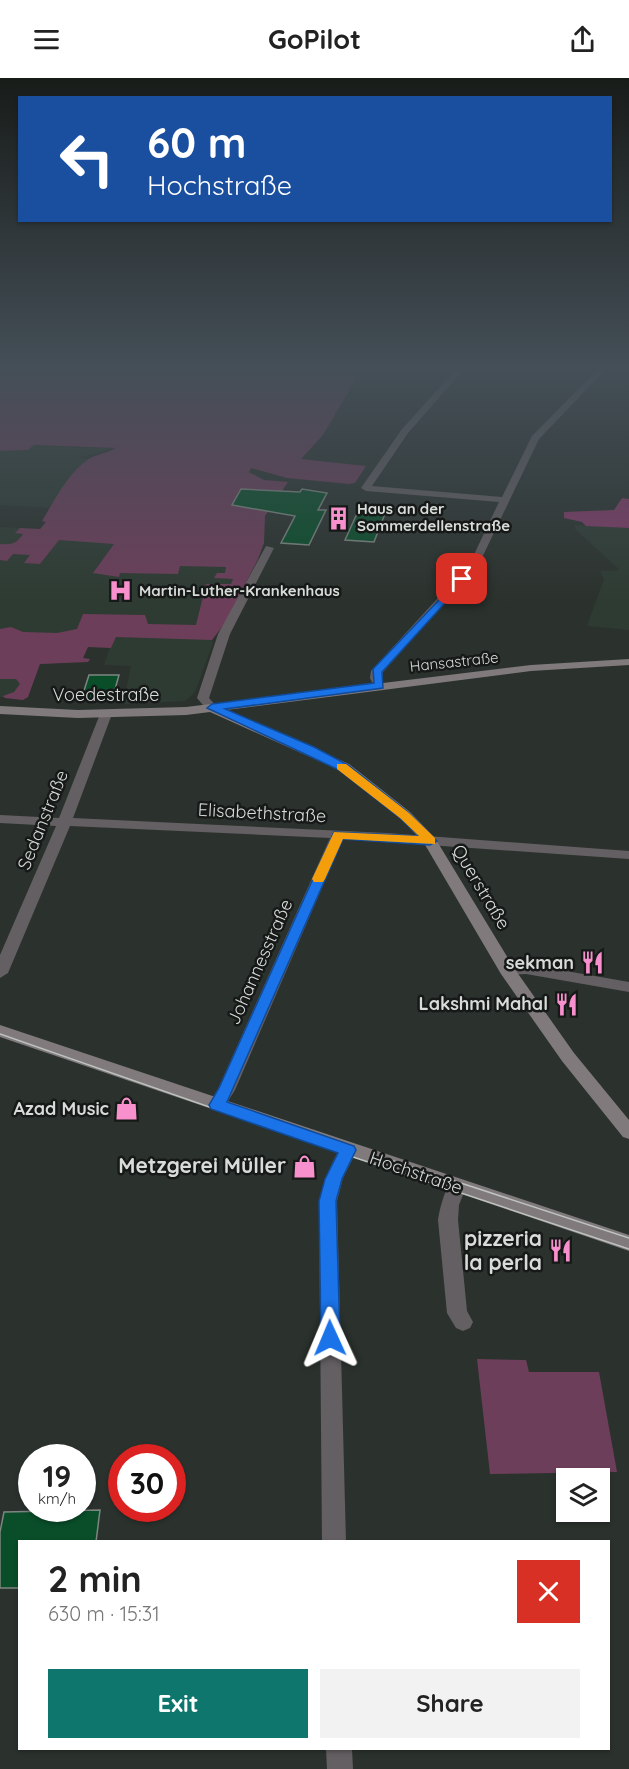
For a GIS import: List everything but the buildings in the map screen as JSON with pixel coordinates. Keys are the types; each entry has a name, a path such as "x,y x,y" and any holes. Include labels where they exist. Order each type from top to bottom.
{"street":[{"path":"394,446 366,488 505,500"},
{"path":"379,686 377,671 474,564 531,446"},
{"path":"212,708 203,698 224,634 269,548"},
{"name":"Hansastraße","path":"212,708 531,668 629,662"},
{"name":"Voedestraße","path":"0,710 153,714 212,708"},
{"name":"Querstraße","path":"212,708 344,767 405,815 430,841 507,970 568,1057 629,1132"},
{"name":"Sedanstraße","path":"0,973 65,821 106,714"},
{"name":"Elisabethstraße","path":"0,819 338,835 629,855"},
{"name":"Johannesstraße","path":"217,1105 226,1090 338,835"},
{"path":"507,970 526,969 629,987"},
{"name":"Hochstraße","path":"0,1031 457,1187 629,1243"},
{"path":"334,1540 328,1201 334,1179 348,1150"},
{"path":"457,1187 450,1205 448,1220 457,1313 463,1322"},
{"path":"339,1750 340,1769"}],"shaded area":[{"path":"0,446 33,446 28,450 0,451"},
{"path":"33,446 115,448 77,458 93,460 55,508 0,505 0,451 28,450"},
{"path":"59,446 313,446 301,459 366,466 355,483 349,484 287,478 251,468 249,472 264,480 288,482 265,516 264,543 258,559 225,623 212,640 116,637 111,648 88,647 83,658 90,659 88,662 40,664 28,697 23,700 5,698 3,696 14,692 20,684 16,679 0,679 0,629 11,627 23,632 57,633 77,629 83,614 145,615 148,624 196,625 206,584 231,584 233,579 214,578 217,573 225,573 226,567 180,566 178,574 120,573 119,577 93,573 114,544 59,540 40,564 24,563 30,555 13,554 7,561 0,560 0,544 11,544 17,541 23,534 15,533 20,528 40,529 46,522 42,521 56,497 80,466 90,458 115,448"},
{"path":"622,498 629,499 629,528 586,526 582,522 564,518 564,512 614,510"},
{"path":"575,525 629,528 629,630 587,626 604,579 600,571 620,570 575,529"},
{"name":"Martin-Luther-Krankenhaus","path":"0,527 40,529 258,559 225,623 212,640 213,643 195,692 185,701 123,704 131,666 104,665 110,647 62,645 54,664 35,664 18,699 0,697"},
{"path":"477,1359 526,1360 529,1372 599,1372 617,1472 610,1472 610,1468 556,1468 556,1473 490,1474"}],"tram line":[{"path":"0,1034 350,1156 629,1249"},
{"path":"381,1157 629,1238"}],"slow traffic":[{"path":"318,879 338,835 430,841 405,815 342,766"}],"place":[{"name":"Haus an der Sommerdellenstraße","path":"339,518"},
{"name":"Martin-Luther-Krankenhaus","path":"121,591"},
{"name":"sekman","path":"592,963"},
{"name":"Lakshmi Mahal","path":"566,1004"},
{"name":"Azad Music","path":"127,1109"},
{"name":"Metzgerei Müller","path":"304,1166"},
{"name":"pizzeria la perla","path":"560,1251"}],"route":[{"path":"330,1338 328,1201 334,1179 348,1150 217,1105 226,1090 338,835 430,841 405,815 344,767 212,708 379,686 376,678 377,671 462,579"}]}
